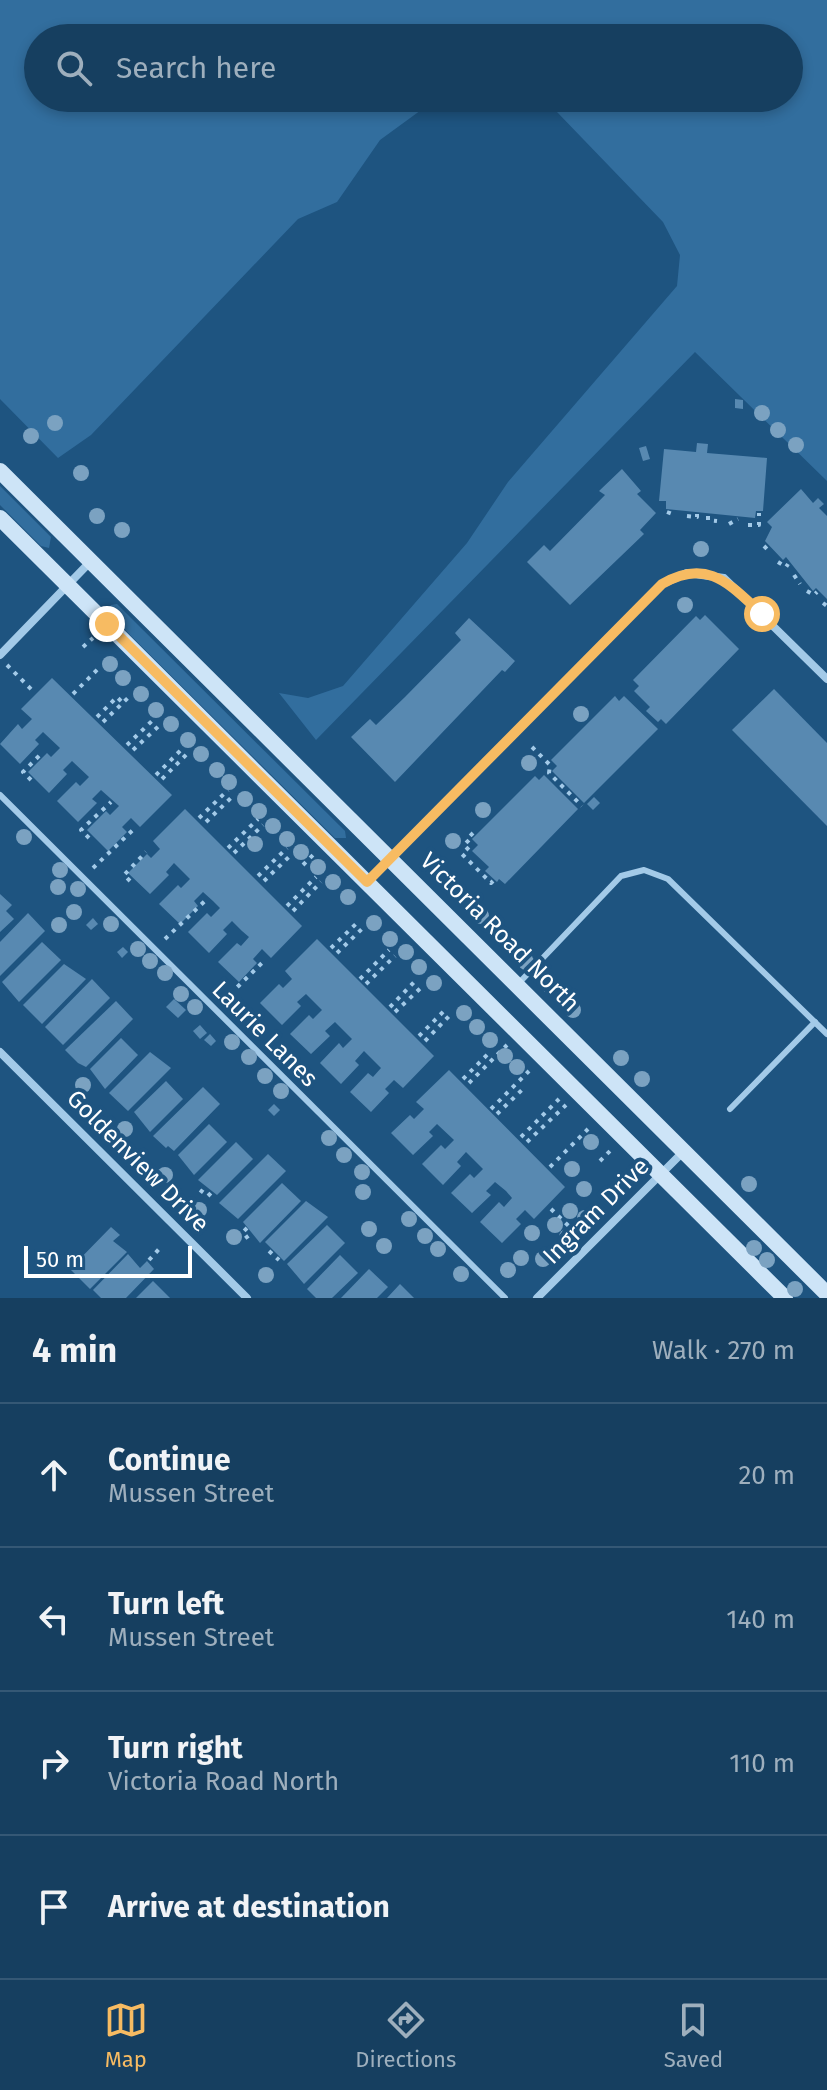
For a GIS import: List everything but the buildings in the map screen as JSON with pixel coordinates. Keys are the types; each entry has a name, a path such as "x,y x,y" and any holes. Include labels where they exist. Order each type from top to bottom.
{"main road":[{"name":"Victoria Road North","path":"0,471 827,1294"},
{"path":"0,518 785,1298"}],"street":[{"path":"0,656 91,561"},
{"path":"367,882 662,584 673,578 698,573 724,578 827,679"},
{"name":"Goldenview Drive","path":"0,1052 247,1298"},
{"name":"Ingram Drive","path":"537,1298 683,1152"}],"lane":[{"name":"Laurie Lanes","path":"0,795 505,1298"},
{"path":"518,984 621,876 644,870 668,879 827,1034"},
{"path":"730,1109 815,1022"}],"path":[{"path":"667,512 675,515"},
{"path":"748,525 759,525 759,513"},
{"path":"687,516 697,517 697,514"},
{"path":"708,516 708,520 717,521"},
{"path":"729,524 738,519"},
{"path":"764,546 771,553"},
{"path":"778,562 786,567 788,564"},
{"path":"794,575 800,584"},
{"path":"807,591 814,595 817,592"},
{"path":"83,647 98,633"},
{"path":"0,656 33,691"},
{"path":"73,694 101,666"},
{"path":"103,722 131,695"},
{"path":"97,717 117,697 123,703"},
{"path":"127,745 155,718"},
{"path":"133,750 161,724"},
{"path":"156,775 184,747"},
{"path":"532,747 550,765 549,773 582,806"},
{"path":"31,780 23,772 43,752"},
{"path":"162,779 189,752"},
{"path":"199,818 228,790"},
{"path":"206,822 233,796"},
{"path":"89,838 81,830 111,802"},
{"path":"228,848 258,819"},
{"path":"234,853 263,825"},
{"path":"83,878 135,828"},
{"path":"473,833 466,840 471,845 462,854 491,883 493,881"},
{"path":"258,876 287,848"},
{"path":"303,865 319,850"},
{"path":"130,881 124,875 146,852"},
{"path":"264,881 292,854"},
{"path":"287,906 316,877"},
{"path":"293,911 321,882"},
{"path":"154,949 206,900"},
{"path":"331,948 359,921"},
{"path":"337,953 365,926"},
{"path":"360,979 389,950"},
{"path":"366,984 395,956"},
{"path":"214,1009 264,961"},
{"path":"390,1007 417,979"},
{"path":"395,1012 424,985"},
{"path":"419,1036 447,1008"},
{"path":"425,1041 452,1013"},
{"path":"469,1083 519,1033"},
{"path":"463,1079 490,1052"},
{"path":"491,1109 543,1057"},
{"path":"497,1114 525,1087"},
{"path":"521,1137 575,1089"},
{"path":"527,1142 575,1089"},
{"path":"550,1167 602,1116"},
{"path":"600,1161 616,1146"},
{"path":"200,1190 208,1196 211,1193"},
{"path":"551,1209 589,1246"},
{"path":"247,1228 243,1232 249,1240"},
{"path":"149,1260 160,1248"},
{"path":"269,1251 279,1260"}],"shaded area":[{"path":"0,0 827,0 827,481 695,352 316,740 279,693 308,698 343,686 467,543 508,482 677,286 680,255 663,222 557,112 803,112 803,24 24,24 24,112 418,112 380,140 337,202 298,219 91,435 58,458 0,399"},
{"path":"0,486 51,537 49,548 41,546 0,505"},
{"path":"117,604 345,831 346,838 335,838 115,620 109,610 111,605"}],"route":[{"path":"107,624 367,882 662,584 687,573 724,578 762,614"}]}
